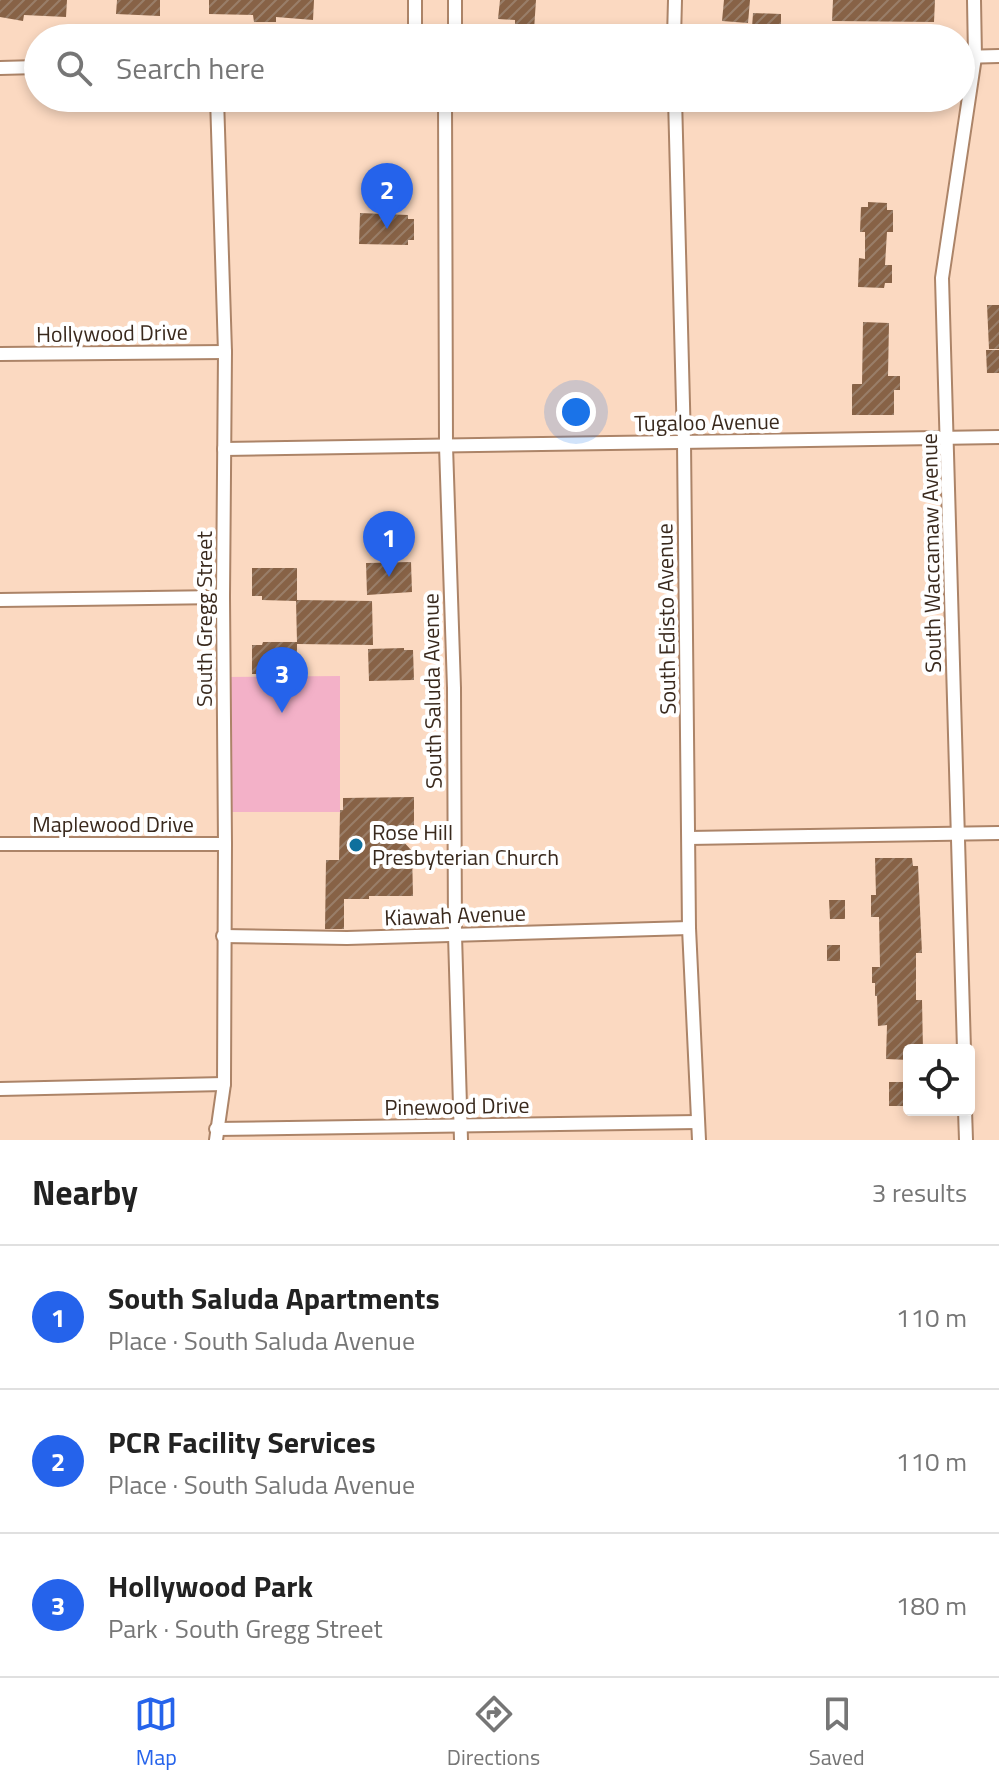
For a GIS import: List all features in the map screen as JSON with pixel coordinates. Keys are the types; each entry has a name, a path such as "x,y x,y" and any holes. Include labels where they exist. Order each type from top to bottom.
{"street":[{"path":"415,0 415,24"},
{"path":"455,0 455,24"},
{"path":"674,24 675,0"},
{"name":"South Waccamaw Avenue","path":"971,24 974,0"},
{"path":"975,57 999,56"},
{"path":"0,68 24,67"},
{"name":"South Gregg Street","path":"216,1134 224,1084 225,844 225,352 217,112"},
{"name":"South Saluda Avenue","path":"445,112 446,446 454,688 455,935 461,1140"},
{"name":"South Edisto Avenue","path":"675,112 684,442 689,928 699,1140"},
{"name":"South Waccamaw Avenue","path":"962,112 942,278 949,438 964,1044"},
{"name":"Hollywood Drive","path":"0,354 225,352"},
{"name":"Tugaloo Avenue","path":"224,449 999,437"},
{"path":"0,600 223,597"},
{"path":"689,838 999,833"},
{"name":"Maplewood Drive","path":"0,844 225,844"},
{"name":"Kiawah Avenue","path":"223,936 347,938 689,928"},
{"path":"0,1089 224,1084"},
{"path":"965,1116 966,1140"},
{"name":"Pinewood Drive","path":"216,1134 461,1125 698,1122"}],"shaded area":[{"path":"340,676 340,812 225,812 225,677"}],"building":[{"path":"0,0 67,0 66,17 24,15 23,21 0,17"},
{"path":"117,0 160,0 160,16 116,14"},
{"path":"209,0 314,0 313,20 276,17 276,22 254,22 253,15 209,14"},
{"path":"500,0 536,0 534,24 515,24 515,20 498,19"},
{"path":"724,0 750,0 748,23 722,21"},
{"path":"833,0 935,0 934,22 832,21"},
{"path":"753,13 781,14 781,24 752,24"},
{"path":"868,202 887,203 887,210 893,210 893,232 887,232 885,265 892,265 892,283 885,283 884,288 858,287 859,258 865,259 865,232 860,232 861,207 868,207"},
{"path":"360,213 408,215 408,219 414,219 414,240 408,240 408,245 359,244"},
{"path":"987,305 999,305 999,349 989,349"},
{"path":"863,322 889,323 888,376 900,376 900,390 894,390 894,415 852,415 852,384 862,384"},
{"path":"986,350 999,350 999,373 987,373"},
{"path":"411,562 412,592 367,595 366,563"},
{"path":"252,568 297,568 297,600 372,601 373,645 297,644 297,674 252,674 252,645 297,642 296,601 262,600 262,596 252,596"},
{"path":"368,649 413,650 414,680 369,681"},
{"name":"Rose Hill Presbyterian Church","path":"414,797 414,827 391,828 412,851 413,896 344,899 344,929 325,929 326,860 339,860 343,798"},
{"path":"875,858 912,858 913,866 918,866 922,953 916,953 916,1000 922,1000 923,1044 903,1044 903,1060 886,1059 887,1025 878,1026 877,996 875,983 872,983 872,967 880,967 879,917 871,917 871,895 876,895"},
{"path":"829,900 845,900 845,919 830,919"},
{"path":"827,945 840,945 840,961 827,961"},
{"path":"889,1082 903,1082 903,1106 889,1106"}],"place":[{"name":"PCR Facility Services","path":"387,229"},
{"name":"South Saluda Apartments","path":"389,577"},
{"name":"Hollywood Park","path":"282,713"},
{"name":"Rose Hill Presbyterian Church","path":"356,845"}]}
